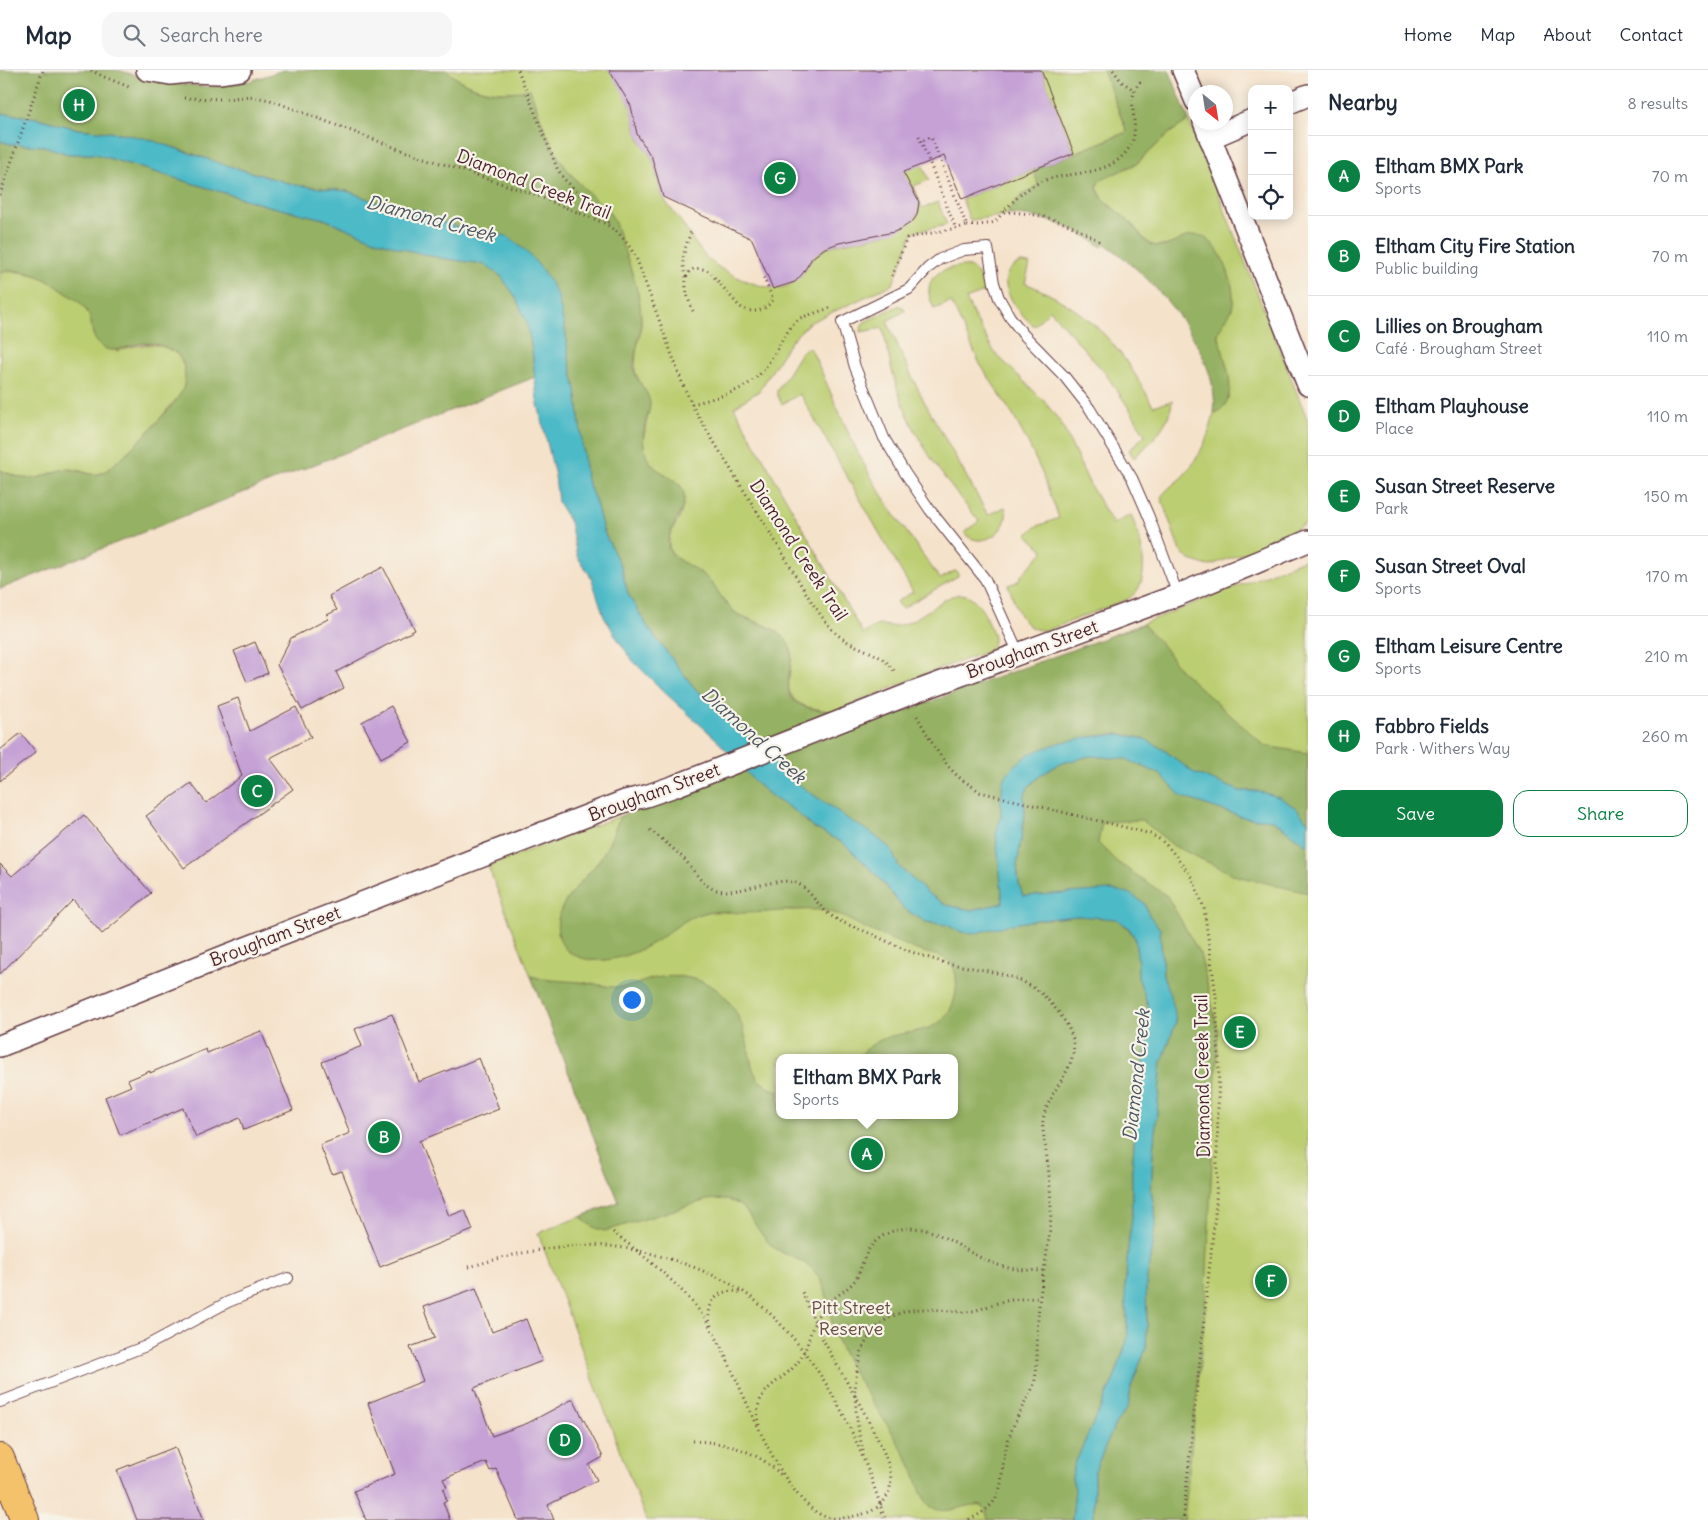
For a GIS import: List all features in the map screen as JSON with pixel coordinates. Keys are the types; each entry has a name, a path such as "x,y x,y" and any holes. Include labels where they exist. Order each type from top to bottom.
{"main road":[{"path":"0,1458 25,1520"}],"street":[{"path":"146,70 170,74 187,71 219,73 240,70"},
{"path":"1183,70 1189,85"},
{"path":"1293,101 1308,95"},
{"path":"1233,124 1248,121"},
{"path":"1207,130 1308,385"},
{"name":"Brougham Street","path":"0,1046 179,974 625,801 675,786 798,737 1178,595 1308,540"}],"lane":[{"path":"1019,654 990,588 976,566 930,510 888,444 860,380 842,322 895,298 909,289 934,262 948,255 964,250 988,248 994,283 1010,317 1023,334 1064,376 1090,409 1132,478 1150,517 1178,595"},
{"path":"0,1402 146,1346 228,1302 288,1278"}],"path":[{"path":"0,195 43,70"},
{"path":"91,70 131,88"},
{"path":"518,70 557,168 564,178 615,229"},
{"path":"1113,70 1122,82 1134,90"},
{"path":"890,280 907,238 995,222 1021,193 1034,185 1062,176 1094,171 1110,165 1120,158 1129,147 1135,132 1132,100 1134,90 1142,80"},
{"name":"Diamond Creek Trail","path":"182,98 216,100 249,96 270,100 404,151 532,194 615,229 637,260 683,385 692,404 822,616 842,639 886,661 896,673 929,739 959,778 980,792 1150,834 1161,840 1171,850 1193,879 1207,922 1216,996 1219,1059 1216,1206 1183,1520"},
{"path":"919,136 964,250"},
{"path":"921,141 931,137 967,226"},
{"path":"1003,212 1026,213 1053,218 1102,242"},
{"path":"692,229 682,260 686,277 685,289 694,311"},
{"path":"686,277 695,269 702,268 709,271 739,306 745,310 758,311 769,305 773,299 762,274"},
{"path":"692,404 731,393 753,381 765,368 794,323 800,318 836,306"},
{"path":"650,830 684,859 709,887 719,890 733,890 783,881 795,882 803,886 819,907 845,923 907,950 941,961 1020,981 1040,993 1054,1006 1066,1024 1073,1040 1070,1064 1046,1106 1043,1118 1051,1211 1050,1236 1040,1298 1034,1383 1011,1430 1006,1448 1000,1491 992,1504 980,1514 968,1520"},
{"path":"764,1437 758,1414 758,1404 762,1395 795,1366 804,1353 815,1322 825,1306 857,1277 870,1248 877,1241 897,1229 923,1229 936,1233 1000,1266 1043,1272"},
{"path":"613,1232 675,1286 705,1319 788,1483"},
{"path":"469,1267 522,1253 556,1248 607,1246 635,1250 672,1259 705,1272 752,1298 774,1318 804,1353 840,1407 865,1460"},
{"path":"715,1336 708,1316 711,1303 715,1298 730,1292 739,1292 752,1298"},
{"path":"693,1441 724,1443 749,1452 771,1465 803,1501 816,1513 828,1518 840,1519 869,1513 886,1498 890,1488 890,1473 885,1456 856,1397 826,1346 802,1292"},
{"path":"885,1520 865,1460 857,1422 856,1369 863,1348 876,1329 895,1315 908,1311 922,1309 964,1312 1024,1298 1040,1298"}],"green space":[{"path":"0,70 117,70 160,82 209,87 250,81 283,70 446,70 475,88 497,92 530,89 543,126 556,153 573,177 607,209 613,218 635,283 640,303 641,323 634,369 637,378 648,395 650,404 643,441 645,450 649,461 654,467 673,479 682,489 684,495 682,510 669,538 671,553 677,559 706,577 734,612 776,631 786,640 791,658 788,687 790,695 796,702 809,708 833,712 759,744 742,732 721,708 696,690 649,629 628,594 621,567 603,530 596,503 586,477 576,390 558,297 481,231 448,225 423,211 381,204 347,191 295,185 219,163 176,148 119,133 78,129 37,118 0,113"},
{"path":"446,70 613,70 616,80 631,107 638,137 652,159 662,195 696,245 706,257 720,268 739,278 770,288 787,286 794,282 821,251 829,247 889,233 904,227 914,219 919,208 916,194 900,173 922,164 929,180 914,186 922,208 938,202 947,225 913,232 893,284 809,323 791,341 759,391 734,407 863,634 878,625 893,626 907,623 943,600 963,594 972,598 981,608 990,626 994,640 990,649 833,712 807,707 795,701 789,691 788,680 792,651 786,640 772,628 737,614 671,553 669,545 670,534 681,515 682,509 680,485 651,465 645,453 643,441 650,403 635,372 641,323 638,294 611,215 576,180 560,160 547,135 530,90 497,92 486,90 465,83"},
{"path":"1041,70 1103,70 1127,132 1074,153"},
{"path":"1103,70 1169,70 1188,121 1171,132 1136,164 1102,179 1098,183 1097,188 1105,202 1131,223 1150,244 1166,246 1186,237 1196,235 1204,237 1219,252 1232,285 1233,304 1231,312 1218,334 1227,366 1230,388 1228,399 1223,407 1214,414 1213,390 1207,366 1195,341 1180,318 1143,275 1105,244 1102,247 1069,228 1046,220 1009,215 1009,209 1022,195 1038,185 1034,170 1127,132"},
{"path":"1188,121 1188,130 1193,130 1308,421 1308,522 1258,548 1208,566 1190,560 1180,551 1161,497 1183,476 1199,455 1214,414 1218,411 1221,344 1218,334 1220,327 1183,238 1176,243 1163,246 1155,246 1148,243 1131,224 1104,200 1097,188 1098,183 1102,179 1136,164 1171,132"},
{"path":"0,141 10,144 44,146 68,154 95,154 268,206 324,219 375,240 440,258 483,264 501,276 515,296 527,323 535,377 0,589 0,470 27,478 38,478 65,469 88,474 102,473 120,459 159,420 179,396 183,389 185,376 183,364 178,356 163,346 142,343 113,350 104,348 96,340 90,318 82,305 43,278 27,272 0,272"},
{"path":"1034,170 1039,185 1022,196 1009,209 1009,215 970,220 962,199"},
{"path":"1021,263 1030,264 1025,283 1068,305 1086,318 1116,347 1141,384 1153,406 1172,401 1168,418 1164,425 1134,458 1129,450 1145,435 1105,373 1050,310 1034,326 1014,304 1006,285 1006,276 1011,269"},
{"path":"964,266 976,271 982,282 984,292 966,299 995,353 1044,401 1061,423 1091,487 1113,524 1131,515 1141,547 1143,571 1141,582 1136,592 1128,599 1048,630 1039,630 1025,623 1017,609 1008,585 1017,582 1044,551 1027,535 1035,527 1059,518 1028,443 1014,417 980,364 951,302 934,309 930,297 930,283 933,278 947,269"},
{"path":"9,271 42,277 66,291 88,313 91,319 93,334 116,351 153,345 168,348 182,359 185,381 180,395 148,432 108,470 94,475 77,470 57,471 38,478 24,479 0,470 0,273"},
{"path":"898,306 903,307 905,311 887,321 924,401 988,515 1005,507 1004,523 1000,530 987,539 971,538 964,533 979,521 934,463 908,416 890,364 883,328 861,332 864,322"},
{"path":"806,348 811,349 858,453 892,511 940,579 954,571 958,572 958,576 903,608 896,602 913,592 800,394 782,404 777,395 777,391 800,354"},
{"path":"1308,558 1308,1520 1094,1520 1115,1424 1153,1152 1162,1062 801,745 993,680"},
{"path":"1143,624 1164,647 1180,670 1265,746 1308,753 1308,822 1296,808 1257,791 1240,791 1193,773 1164,750 1145,739 1119,734 1089,737 1001,801 1001,817 996,834 1003,903 972,910 946,905 929,894 899,867 890,848 870,832 785,775 772,757 801,745 891,716"},
{"path":"1090,756 1126,759 1160,774 1182,797 1246,818 1273,820 1308,846 1308,893 1237,876 1174,846 1142,820 1102,822 1098,843 1117,862 1167,896 1200,954 1218,1030 1205,1313 1184,1520 1094,1520 1094,1473 1115,1424 1128,1407 1131,1387 1146,1347 1146,1285 1156,1218 1151,1191 1153,1152 1162,1062 1176,1022 1163,975 1160,929 1149,915 1144,903 1112,890 1023,897 1017,866 1025,815 1024,797 1028,787 1041,775 1059,764"},
{"name":"Pitt Street Reserve","path":"743,768 756,783 774,798 795,811 813,827 843,843 876,874 904,909 926,922 947,925 960,932 1037,920 1078,916 1102,917 1116,919 1127,927 1135,938 1138,977 1149,1008 1148,1037 1138,1095 1132,1170 1132,1218 1125,1286 1128,1338 1114,1379 1073,1467 1072,1479 1075,1489 1072,1520 988,1520 982,1505 949,1510 936,1509 930,1506 922,1493 904,1451 845,1357 834,1332 827,1296 820,1279 805,1263 781,1252 770,1244 740,1205 721,1199 707,1200 605,1231 592,1226 581,1217 619,1202 531,976 617,987 629,986 659,977 675,976 699,980 713,987 728,1000 738,1016 757,1077 761,1082 776,1090 776,1119 958,1119 958,1054 862,1054 880,1040 928,1028 941,1021 947,1015 955,998 956,974 949,961 936,955 917,950 871,931 837,914 818,910 703,913 696,915 641,949 627,955 605,960 579,957 565,949 558,932 561,910 566,900 601,858 620,816"},
{"name":"Pitt Street Reserve","path":"678,794 947,925 1088,1436 1072,1520 646,1520 538,1233 619,1202 488,866"}],"water":[{"name":"Diamond Creek","path":"0,113 37,118 78,129 119,133 148,139 219,163 295,185 347,191 381,204 423,211 448,225 507,236 526,251 541,268 558,297 576,390 586,477 596,503 603,530 621,567 628,594 649,629 696,690 721,708 742,732 766,750 785,775 870,832 890,848 899,867 929,894 946,905 972,910 1003,903 996,834 1001,817 1003,780 1012,768 1029,754 1058,743 1119,734 1145,739 1164,750 1194,773 1240,791 1257,791 1279,797 1296,808 1308,822 1308,846 1273,820 1246,818 1182,797 1160,774 1126,759 1090,756 1059,764 1041,775 1028,787 1024,797 1025,815 1017,866 1019,884 1023,896 1112,890 1129,893 1144,903 1149,915 1160,929 1163,975 1174,1007 1176,1022 1162,1062 1153,1152 1151,1191 1156,1218 1146,1285 1146,1348 1131,1387 1128,1407 1115,1424 1094,1473 1094,1520 1072,1520 1075,1489 1072,1479 1073,1467 1114,1379 1128,1338 1125,1286 1132,1218 1132,1170 1138,1095 1148,1037 1149,1008 1138,977 1135,938 1128,927 1116,919 1078,916 1012,924 976,933 960,932 947,925 926,922 904,909 876,874 843,843 813,827 795,811 774,798 756,783 715,738 633,661 604,616 591,577 577,556 570,522 558,502 555,476 537,400 532,349 527,323 515,296 501,276 483,264 440,258 407,250 375,240 324,219 268,206 95,154 68,154 44,146 10,144 0,141"}],"building":[{"path":"609,70 1041,70 1074,153 962,199 944,156 903,172 919,202 917,215 913,221 894,232 839,243 825,248 812,258 795,282 773,289 752,239 663,197 652,158 637,134 631,106"},
{"path":"383,567 415,630 336,672 344,688 302,710 277,665 291,638 328,619 327,615 337,610 329,596"},
{"path":"255,642 268,673 247,682 234,651"},
{"path":"238,698 250,731 296,707 311,737 270,758 293,789 184,868 146,816 191,783 206,803 242,776 217,706"},
{"path":"391,706 411,742 381,758 362,722"},
{"path":"21,733 36,752 0,781 0,750"},
{"path":"84,815 151,893 102,934 73,900 0,974 0,864 12,876"},
{"path":"392,1014 419,1082 479,1058 499,1109 419,1141 449,1216 465,1210 473,1230 380,1267 342,1171 332,1174 320,1145 350,1133 322,1062 362,1046 355,1029"},
{"path":"261,1031 293,1110 244,1130 240,1118 196,1137 183,1108 120,1135 105,1097 131,1086 128,1080 150,1071 150,1073 206,1049 207,1053"},
{"path":"476,1288 492,1332 526,1319 542,1361 474,1388 492,1436 528,1423 573,1399 603,1457 589,1465 597,1480 548,1505 554,1520 518,1520 496,1469 490,1471 486,1462 443,1479 447,1487 443,1489 447,1501 443,1502 450,1520 366,1520 354,1491 395,1474 368,1403 423,1381 410,1347 435,1338 424,1307"},
{"path":"175,1447 204,1520 137,1520 117,1470"}],"place":[{"name":"Fabbro Fields","path":"79,105"},
{"name":"Eltham Leisure Centre","path":"780,178"},
{"name":"Lillies on Brougham","path":"257,791"},
{"name":"Susan Street Reserve","path":"1240,1032"},
{"name":"Eltham City Fire Station","path":"384,1137"},
{"name":"Eltham BMX Park","path":"867,1154"},
{"name":"Susan Street Oval","path":"1271,1281"},
{"name":"Eltham Playhouse","path":"565,1440"}]}
